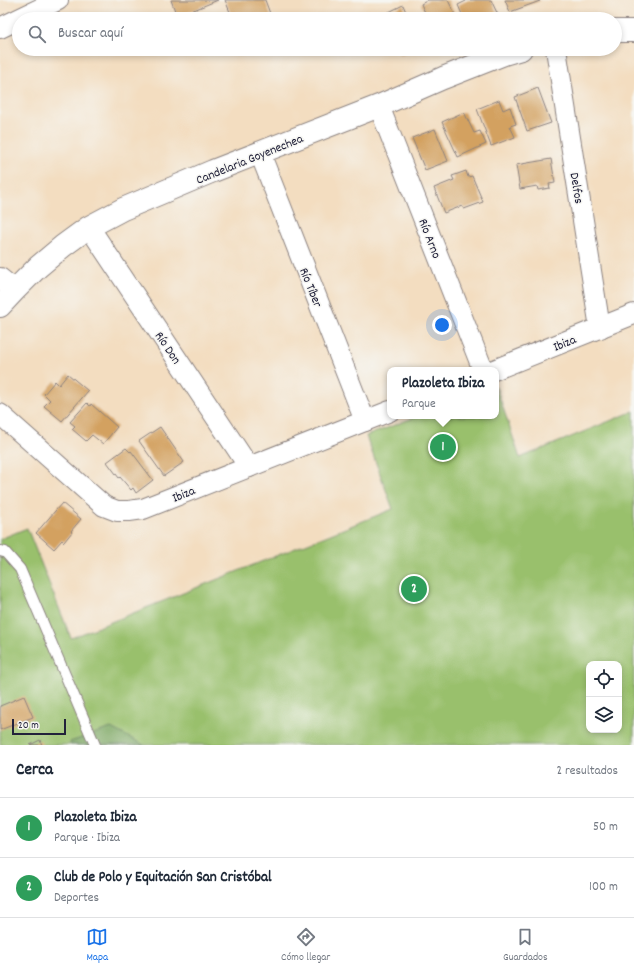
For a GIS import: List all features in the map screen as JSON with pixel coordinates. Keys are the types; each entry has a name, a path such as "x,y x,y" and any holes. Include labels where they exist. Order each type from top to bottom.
{"street":[{"path":"33,12 58,0"},
{"path":"0,28 12,22"},
{"path":"622,31 634,31"},
{"name":"Candelaria Goyenechea","path":"0,306 7,284 38,267 89,226 123,209 499,56"},
{"name":"Delfos","path":"557,56 600,328"},
{"name":"Río Arno","path":"379,106 482,367"},
{"name":"Río Tíber","path":"260,153 365,421"},
{"name":"Río Don","path":"89,226 249,467"},
{"name":"Ibiza","path":"499,368 634,314"},
{"name":"Ibiza","path":"0,414 104,506 117,511 129,511 143,509 387,412"}],"lane":[{"path":"0,552 5,552 20,569 95,745"}],"green space":[{"path":"499,396 520,458 634,411 634,745 0,745 0,539 27,528 71,638 393,509 366,436 410,419 499,419"},
{"path":"111,728 144,745 71,745 70,742"}],"building":[{"path":"171,0 218,0 189,12 175,12"},
{"path":"225,0 265,0 269,12 230,12"},
{"path":"428,0 448,0 454,12 425,12 421,4"},
{"path":"491,0 497,12 461,12 458,5 466,1"},
{"path":"505,0 539,0 540,1 510,12"},
{"path":"403,5 406,12 389,12"},
{"path":"538,88 551,123 527,131 515,97"},
{"path":"499,100 503,110 510,107 516,124 510,126 515,137 491,146 477,109"},
{"path":"464,112 474,133 480,131 486,144 458,157 442,122"},
{"path":"435,129 448,161 425,170 412,138"},
{"path":"551,159 555,183 549,184 550,188 538,190 537,186 520,189 516,165"},
{"path":"466,171 468,177 472,176 483,202 464,209 462,206 444,213 434,188 454,180 452,176"},
{"path":"68,374 88,391 62,421 44,406 50,400 44,394 55,381 59,385"},
{"path":"87,403 90,406 91,404 117,427 103,444 92,435 86,441 72,429 75,426 70,422"},
{"path":"160,427 184,462 164,476 139,441"},
{"path":"126,448 130,452 131,451 153,480 136,493 133,488 131,490 120,477 119,478 107,462"},
{"path":"62,503 81,519 64,542 62,540 54,549 36,533"},
{"path":"24,696 33,717 0,730 0,706"},
{"path":"40,740 42,745 30,745"}],"place":[{"name":"Plazoleta Ibiza","path":"443,447"},
{"name":"Club de Polo y Equitación San Cristóbal","path":"414,589"}]}
